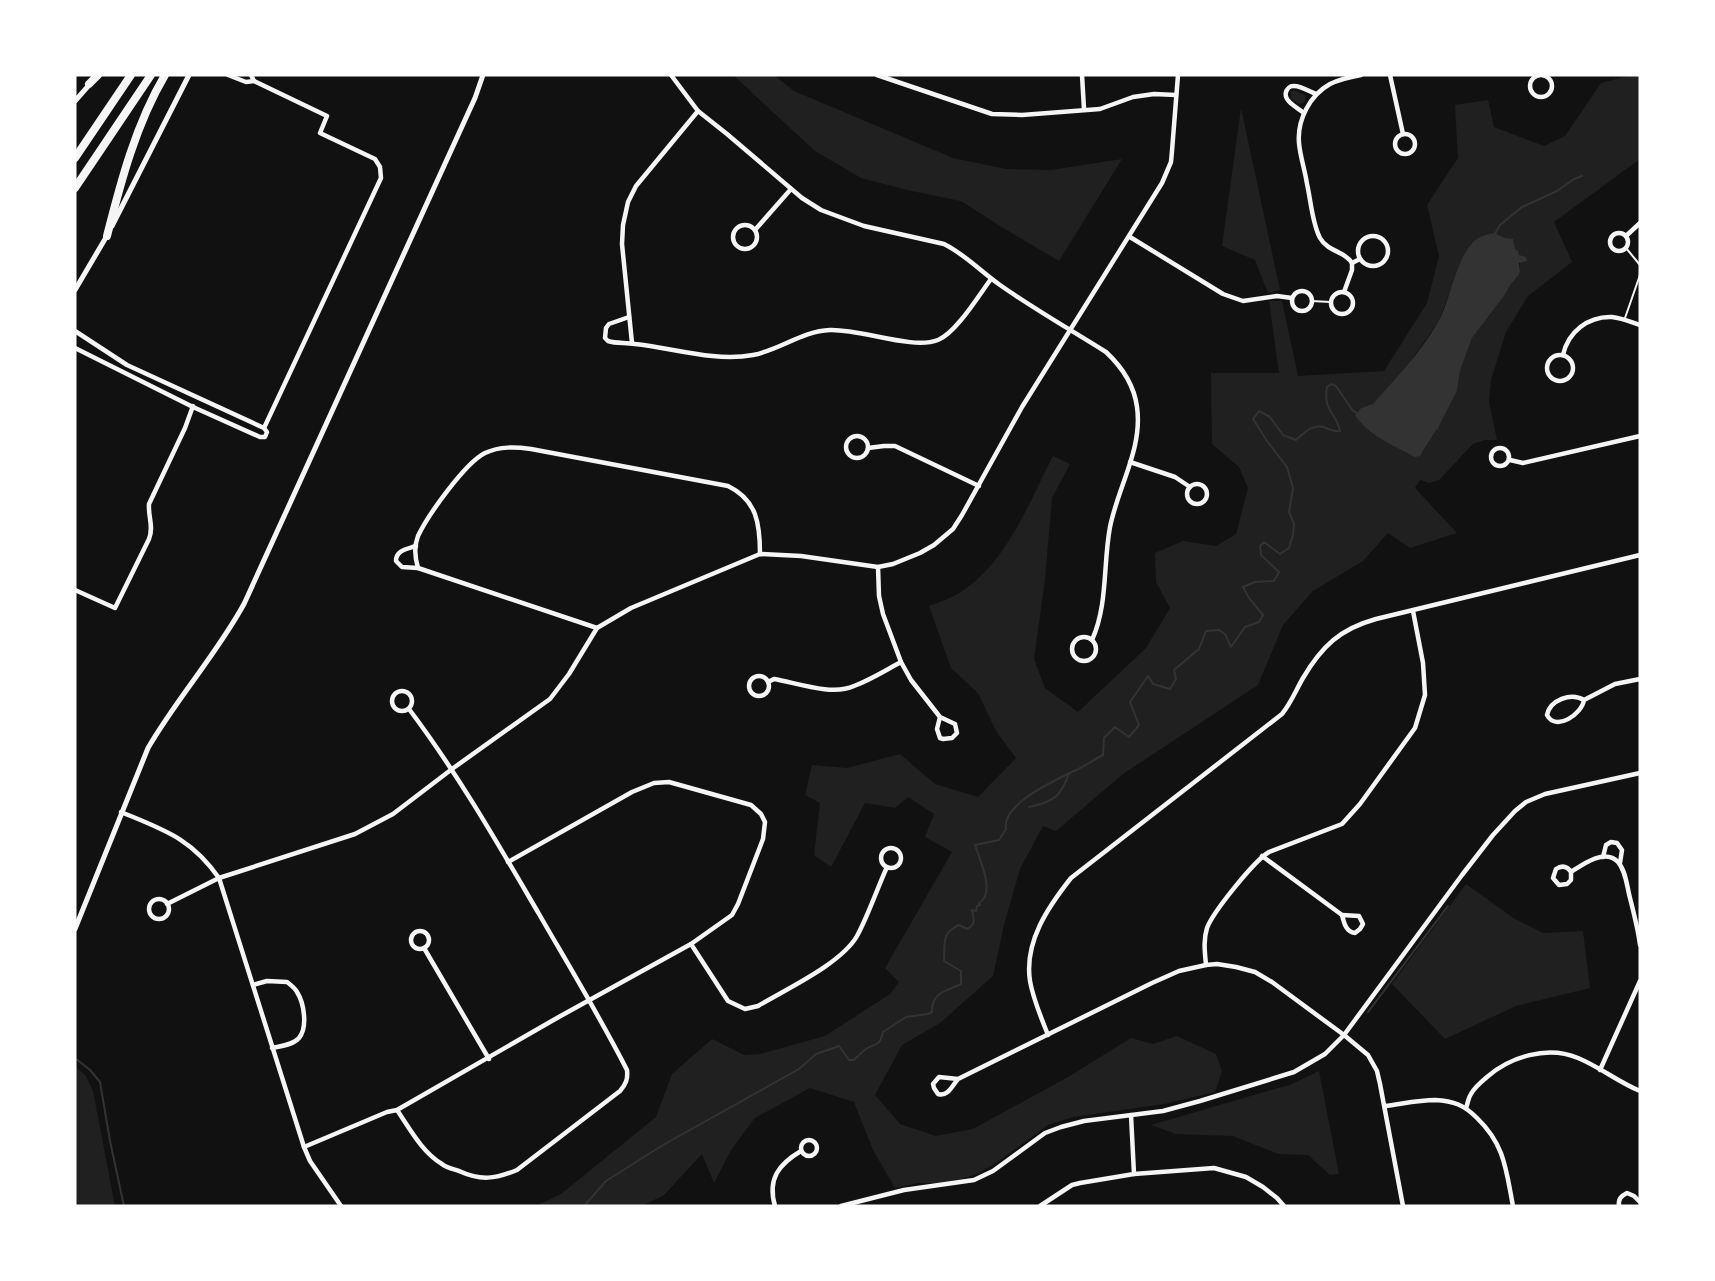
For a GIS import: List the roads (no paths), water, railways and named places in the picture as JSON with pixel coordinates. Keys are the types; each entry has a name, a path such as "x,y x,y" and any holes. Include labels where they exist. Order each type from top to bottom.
{"highway":[{"path":"89,84 97,75"},
{"path":"75,158 131,75"},
{"path":"75,188 151,75"},
{"path":"107,236 116,198 136,138 165,75"}],"street":[{"path":"75,290 107,236 189,75"},
{"path":"228,75 246,82 254,81"},
{"path":"250,75 254,81 327,116 320,133 375,159 380,167 381,178 264,428"},
{"path":"75,929 148,748 159,728 216,651 244,604 475,98 483,75"},
{"path":"671,75 698,111 802,198 821,210 864,226 944,244 962,253 991,279 1106,352 1119,364 1127,376 1137,406 1136,441 1111,525 1105,559 1102,607 1092,640"},
{"path":"877,75 992,114 1022,115 1100,109 1134,97 1154,94 1176,95"},
{"path":"1082,75 1084,109"},
{"path":"167,904 219,878 355,834 393,814 550,699 569,674 597,628 631,608 760,554 801,556 878,567 914,556 944,537 963,516 1022,407 1162,183 1173,151 1178,75"},
{"path":"1344,292 1352,298 1353,304 1350,310 1343,314 1336,313 1331,302 1334,295 1344,292 1352,270 1352,263 1348,257 1329,249 1320,237 1299,142 1299,128 1304,113 1316,94 1329,84 1361,75"},
{"path":"1390,75 1403,134"},
{"path":"1538,75 1546,77 1551,83 1549,94 1543,97 1533,94 1530,87 1532,80 1538,75"},
{"path":"75,101 89,84"},
{"path":"1304,113 1288,100 1287,89 1296,85 1316,94"},
{"path":"632,343 622,244 627,202 636,186 698,111"},
{"path":"1403,134 1412,136 1415,142 1415,148 1408,154 1402,154 1395,147 1396,140 1403,134"},
{"path":"755,230 791,189"},
{"path":"1626,236 1640,223"},
{"path":"748,225 755,230 757,238 751,247 739,248 734,242 733,233 740,226 748,225"},
{"path":"1617,232 1626,236 1628,240 1626,248 1617,251 1612,248 1610,242 1612,236 1617,232"},
{"path":"1130,237 1223,294 1243,301 1277,296 1292,298"},
{"path":"1379,237 1386,243 1387,255 1382,263 1373,266 1360,259 1359,245 1365,238 1379,237"},
{"path":"1352,263 1360,259"},
{"path":"629,317 609,324 605,338 615,343 632,343 714,356 751,355 771,350 804,335 831,330 856,332 918,344 941,339 952,332 991,279"},
{"path":"1302,291 1314,301 1308,308 1299,310 1293,304 1292,298 1296,293 1302,291"},
{"path":"1563,355 1569,337 1580,327 1592,321 1614,317 1640,325"},
{"path":"75,331 127,365 264,428 267,435 263,437 193,407 75,348"},
{"path":"1558,354 1563,355 1573,364 1572,373 1566,380 1553,380 1547,374 1546,365 1551,358 1558,354"},
{"path":"75,590 115,608 149,539 152,527 148,512 149,504 185,428 196,398"},
{"path":"857,436 865,440 868,448 864,456 855,459 848,455 845,448 848,439 857,436"},
{"path":"1510,460 1523,463 1640,436"},
{"path":"868,448 896,446 979,486"},
{"path":"418,568 416,546 418,536 442,499 471,464 483,454 496,449 520,447 728,486 742,495 753,509 760,530 760,554"},
{"path":"1499,448 1505,449 1510,460 1506,465 1497,466 1492,462 1492,453 1499,448"},
{"path":"1130,462 1175,477 1190,487"},
{"path":"1199,484 1204,487 1206,496 1203,501 1198,503 1190,500 1187,495 1190,487 1199,484"},
{"path":"416,546 396,556 396,561 402,567 418,568 597,628"},
{"path":"1048,1035 1029,977 1036,935 1041,919 1050,905 1071,878 1282,714 1314,660 1336,636 1360,623 1640,555"},
{"path":"878,567 879,596 883,614 901,662 911,680 940,717 955,724 957,732 952,738 940,738 937,729 940,717"},
{"path":"1206,965 1204,944 1212,917 1262,856 1282,846 1342,824 1360,804 1415,728 1425,695 1423,663 1413,611"},
{"path":"1082,637 1092,640 1096,651 1092,658 1084,661 1077,659 1072,648 1075,641 1082,637"},
{"path":"768,682 774,679 817,688 844,689 853,687 901,662"},
{"path":"759,676 768,682 769,688 763,696 757,697 749,691 749,684 753,678 759,676"},
{"path":"1584,700 1615,684 1640,679"},
{"path":"404,691 410,694 412,703 409,709 403,711 396,709 393,704 395,694 404,691"},
{"path":"1568,696 1584,700 1579,712 1561,722 1556,723 1547,715 1552,704 1568,696"},
{"path":"397,1110 432,1157 444,1166 483,1179 506,1175 517,1170 620,1091 628,1078 627,1070 602,1021 508,862 452,769 409,709"},
{"path":"841,1206 904,1190 974,1180 993,1171 1045,1133 1084,1121 1163,1111 1294,1072 1325,1054 1344,1035 1474,859 1515,811 1526,802 1545,794 1640,773"},
{"path":"304,1147 387,1112 397,1110 691,944 732,915 763,839 765,822 762,814 751,805 669,782 654,783 632,792 508,862"},
{"path":"121,812 161,828 182,840 196,850 219,878 304,1147 310,1161 341,1206"},
{"path":"1603,856 1606,845 1611,842 1617,843 1622,850 1620,863 1640,945"},
{"path":"895,849 900,853 900,862 896,867 887,867 882,862 881,856 885,850 895,849"},
{"path":"1262,856 1342,915 1359,916 1363,924 1355,933 1351,932 1344,925 1342,915"},
{"path":"1571,872 1603,856 1613,858 1620,863"},
{"path":"1561,866 1568,868 1571,872 1571,880 1564,885 1557,884 1553,878 1556,869 1561,866"},
{"path":"691,944 729,1000 745,1009 758,1006 833,962 846,949 856,937 887,867"},
{"path":"159,900 167,904 168,910 164,918 158,919 150,914 149,907 152,902 159,900"},
{"path":"418,931 424,932 429,939 428,945 424,948 415,948 411,943 411,937 418,931"},
{"path":"424,948 489,1059"},
{"path":"958,1079 939,1077 933,1084 934,1088 938,1094 944,1095 958,1079 1152,982 1179,971 1217,964 1255,972 1272,982 1368,1055 1377,1071 1403,1206"},
{"path":"253,985 267,981 287,982 297,991 302,1004 303,1026 299,1038 289,1044 273,1048"},
{"path":"1600,1070 1640,982"},
{"path":"1466,1108 1471,1094 1480,1083 1505,1063 1519,1058 1550,1053 1578,1058 1621,1083 1640,1091"},
{"path":"1384,1106 1434,1100 1466,1108 1497,1141 1505,1161 1513,1206"},
{"path":"1131,1115 1134,1174"},
{"path":"775,1206 772,1192 776,1175 787,1160 801,1151"},
{"path":"1040,1206 1072,1185 1080,1183 1134,1174 1214,1168 1246,1177 1263,1187 1284,1206"},
{"path":"1619,1206 1622,1195 1627,1193 1635,1196 1640,1202"}],"lane":[{"path":"1626,248 1640,265"},
{"path":"1624,319 1640,275"},
{"path":"1314,301 1331,302"}],"waterway":[{"path":"1495,234 1500,225 1522,207 1557,191 1582,176"},
{"path":"584,1206 606,1181 663,1145 799,1069 816,1054 839,1046 849,1060 854,1060 866,1049 879,1043 883,1032 906,1017 932,1012 932,1006 937,997 961,984 961,971 944,961 944,944 953,928 959,925 967,929 972,926 974,919 972,910 976,911 986,892 987,884 975,845 999,840 1006,829 1007,820 1012,811 1021,802 1043,787 1103,755 1104,738 1115,727 1129,737 1139,725 1130,702 1148,676 1153,684 1170,689 1176,679 1174,670 1199,649 1206,631 1219,630 1225,634 1231,647 1245,627 1259,622 1263,615 1243,587 1255,582 1274,581 1279,572 1261,555 1260,546 1264,542 1280,554 1289,548 1294,524 1289,512 1293,488 1287,467 1253,419 1259,411 1270,417 1283,435 1296,440 1310,429 1317,427 1340,431 1327,401 1327,387 1331,384 1336,386 1353,411 1357,413"},
{"path":"1029,807 1055,797 1063,788 1069,773"},
{"path":"1368,1012 1448,906"},
{"path":"75,1058 100,1082 124,1206"}]}
